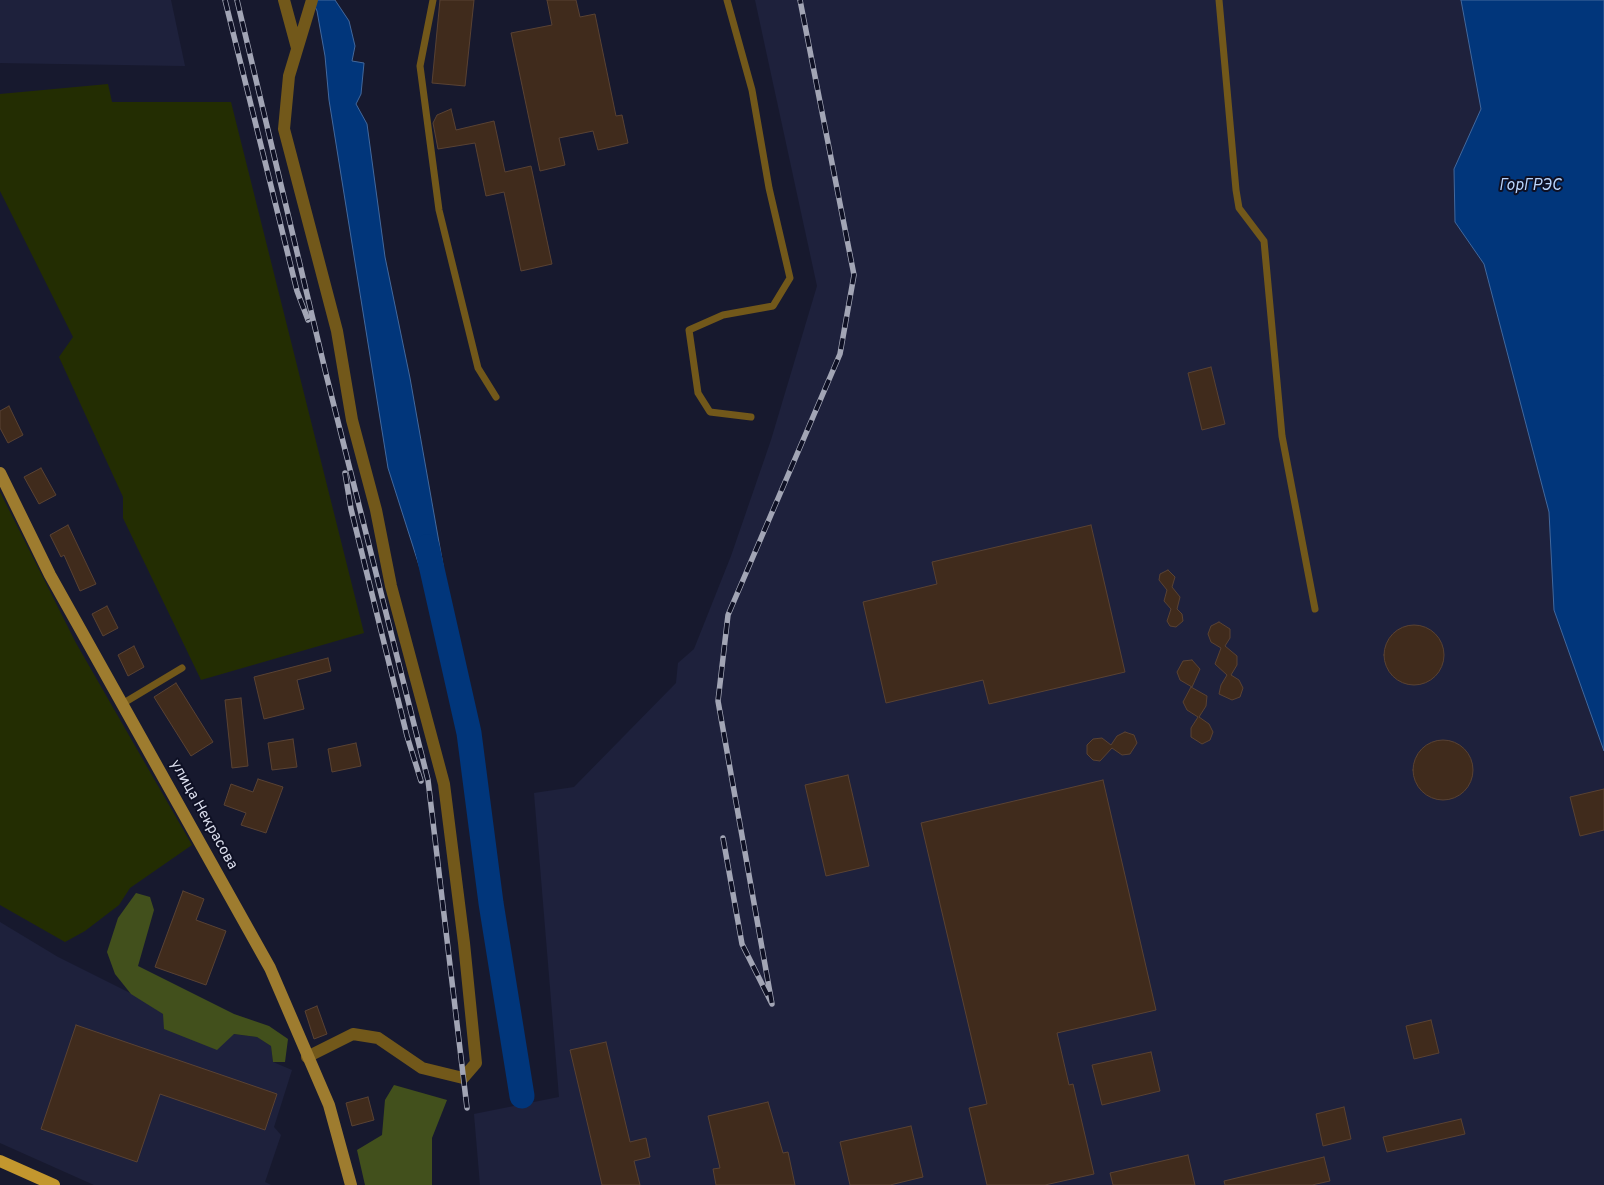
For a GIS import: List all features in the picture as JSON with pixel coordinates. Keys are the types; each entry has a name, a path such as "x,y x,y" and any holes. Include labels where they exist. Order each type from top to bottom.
{"main road":[{"path":"0,1161 54,1185"}],"street":[{"path":"284,0 297,48"},
{"path":"307,1057 353,1034 378,1038 422,1068 463,1078 476,1063 464,943 444,784 391,586 376,510 352,420 337,331 284,129 290,76 312,0"},
{"name":"улица Некрасова","path":"0,473 50,575 270,968 329,1105 351,1185"}],"lane":[{"path":"433,0 420,66 439,210 478,368 496,397"},
{"path":"727,0 752,90 769,188 790,278 773,306 723,315 689,330 698,393 710,412 751,417"},
{"path":"1219,0 1236,190 1239,208 1264,241 1282,436 1315,610"},
{"path":"122,704 182,668"}],"shaded area":[{"path":"0,0 171,0 185,66 0,63"},
{"path":"755,0 1461,0 1481,109 1454,169 1455,222 1484,264 1549,512 1554,610 1604,751 1604,1185 480,1185 474,1114 559,1097 534,793 574,787 676,683 678,663 694,649 731,556 771,440 817,286"},
{"path":"0,922 58,957 140,998 163,1014 233,1034 257,1037 271,1046 273,1062 292,1070 274,1127 281,1135 265,1182 271,1185 94,1185 0,1143"}],"green space":[{"path":"108,84 112,102 231,102 364,633 201,680 123,518 123,497 59,357 73,337 0,191 0,94"},
{"path":"0,492 76,643 192,845 130,888 119,905 85,931 65,942 0,905"},
{"path":"136,893 150,897 154,910 138,966 234,1014 269,1026 288,1039 285,1062 273,1062 271,1046 257,1037 234,1034 217,1050 164,1029 163,1014 131,994 115,974 107,952 118,918"},
{"path":"394,1085 447,1100 432,1138 432,1185 365,1185 357,1150 382,1135 385,1100"}],"water":[{"path":"312,0 335,0 349,21 355,46 352,61 364,63 361,94 356,104 367,124 385,257 410,378 443,565 442,579 424,581 388,468 329,100 325,56 317,11"},
{"name":"ГорГРЭС","path":"1461,0 1604,0 1604,751 1554,610 1549,512 1484,264 1455,222 1454,169 1481,109"}],"building":[{"path":"440,0 474,0 465,86 432,83"},
{"path":"547,0 576,0 580,17 595,14 616,116 622,115 628,143 598,150 593,131 559,138 565,165 540,171 511,33 552,25"},
{"path":"451,109 456,130 494,121 505,172 531,166 552,264 521,271 504,192 486,196 475,143 438,149 433,123 437,115"},
{"path":"1211,367 1225,424 1202,430 1188,373"},
{"path":"9,406 23,435 8,443 0,428 0,411"},
{"path":"41,468 56,495 39,504 24,477"},
{"path":"68,525 96,584 80,591 64,555 61,557 50,535"},
{"path":"1091,525 1125,672 989,704 983,680 886,703 863,602 937,584 932,562"},
{"path":"1168,570 1175,577 1172,587 1180,597 1177,609 1182,614 1183,621 1176,627 1170,626 1167,621 1171,609 1164,601 1167,590 1159,580 1160,574"},
{"path":"107,606 118,628 103,636 92,614"},
{"path":"1219,622 1230,629 1230,638 1225,646 1237,656 1237,665 1231,675 1239,680 1243,688 1240,697 1232,700 1219,694 1221,685 1227,675 1215,664 1221,648 1211,642 1208,634 1211,626"},
{"path":"1414,625 1430,630 1435,634 1439,639 1444,655 1439,671 1435,676 1430,680 1414,685 1398,680 1393,676 1389,671 1384,655 1389,639 1393,634 1398,630"},
{"path":"134,646 144,667 128,676 118,655"},
{"path":"328,658 331,671 297,680 304,709 264,719 254,677"},
{"path":"1192,660 1200,669 1192,687 1180,680 1177,672 1183,661"},
{"path":"176,683 213,742 191,756 154,697"},
{"path":"1191,687 1207,696 1206,706 1199,717 1209,724 1213,732 1210,740 1202,744 1191,737 1191,728 1198,717 1187,710 1183,702"},
{"path":"241,698 248,766 232,768 225,700"},
{"path":"1125,732 1134,735 1137,743 1130,754 1122,755 1112,748 1100,761 1093,760 1087,754 1087,745 1093,739 1102,738 1111,745 1117,736"},
{"path":"293,739 297,767 272,770 268,743"},
{"path":"1437,740 1449,740 1460,745 1468,753 1473,764 1471,782 1460,795 1449,800 1437,800 1426,795 1418,787 1413,776 1413,764 1418,753 1426,745"},
{"path":"356,743 361,766 332,772 328,749"},
{"path":"848,775 869,866 826,876 805,785"},
{"path":"258,779 283,787 266,833 241,825 246,813 224,805 231,784 253,792"},
{"path":"1103,780 1156,1010 1057,1033 1069,1085 1073,1084 1094,1174 1045,1185 987,1185 969,1108 987,1104 921,823"},
{"path":"1604,789 1604,830 1580,836 1570,797"},
{"path":"183,891 204,899 196,920 226,931 206,985 155,967"},
{"path":"317,1006 327,1034 314,1039 305,1011"},
{"path":"1431,1020 1439,1053 1414,1059 1406,1026"},
{"path":"76,1025 277,1094 265,1130 160,1094 137,1162 41,1129"},
{"path":"606,1042 630,1142 646,1138 650,1157 634,1161 640,1185 602,1185 570,1050"},
{"path":"1151,1052 1160,1091 1102,1105 1092,1065"},
{"path":"368,1097 374,1120 352,1126 346,1103"},
{"path":"768,1102 783,1153 788,1152 795,1185 716,1185 713,1169 720,1168 708,1116"},
{"path":"1344,1107 1351,1139 1323,1146 1316,1114"},
{"path":"1461,1119 1465,1134 1387,1152 1383,1137"},
{"path":"911,1126 923,1177 890,1185 850,1185 840,1142"},
{"path":"1188,1155 1195,1185 1113,1185 1110,1173"},
{"path":"1324,1157 1330,1181 1312,1185 1225,1185 1224,1181"}],"waterway":[{"path":"427,547 469,733 491,903 522,1096"}],"railway":[{"path":"225,0 297,291 308,320"},
{"path":"237,0 326,374 428,780 467,1108"},
{"path":"723,838 742,944 772,1004 718,701 728,615 840,354 854,275 800,0"},
{"path":"345,473 351,509 407,736 421,781"}]}
